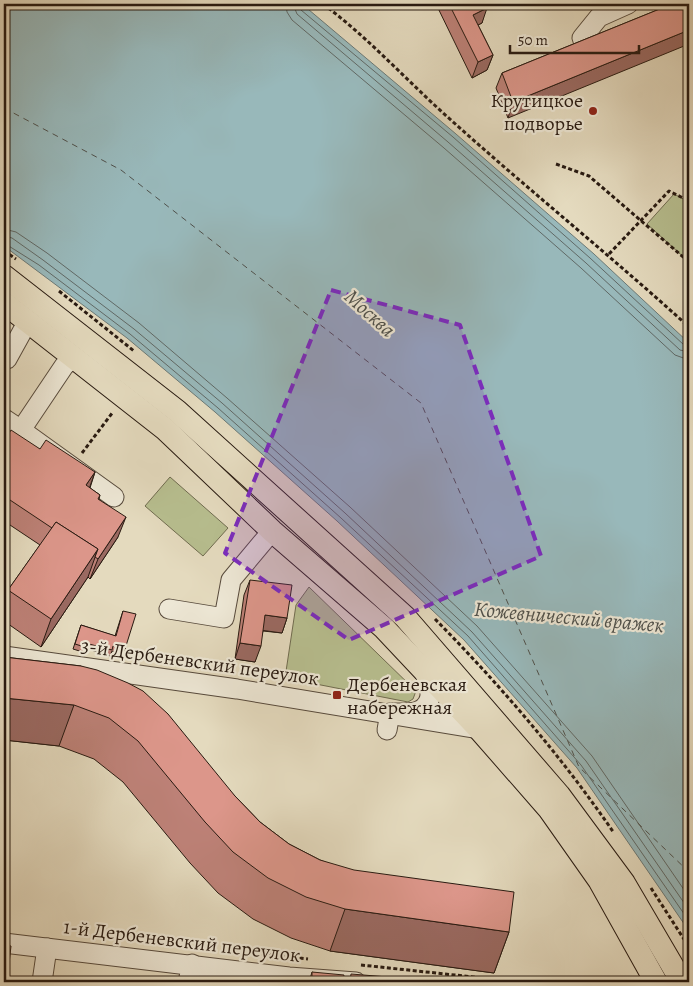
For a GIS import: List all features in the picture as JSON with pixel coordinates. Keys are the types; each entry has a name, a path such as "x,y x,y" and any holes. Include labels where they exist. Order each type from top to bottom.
{"main road":[{"path":"4,276 176,411 405,617 559,795 624,883 682,982"},
{"path":"4,303 165,429 272,531 384,628 479,729 549,809 599,880 656,982"}],"street":[{"path":"582,38 599,17 628,4"},
{"path":"5,360 28,321"},
{"path":"74,357 64,366 12,427 114,497"},
{"path":"169,609 224,618 231,580 272,531"},
{"name":"3-й Дербеневский переулок","path":"4,656 388,722 479,729 508,734"},
{"path":"388,722 419,711 425,705 431,689 422,668"},
{"name":"1-й Дербеневский переулок","path":"4,943 47,948 190,973 288,979 349,977"},
{"path":"42,982 47,948"}],"path":[{"path":"323,4 356,28 452,121 609,254 689,327"},
{"path":"556,164 589,176 689,262"},
{"path":"609,254 668,191 689,201"},
{"path":"71,466 124,397"},
{"path":"546,744 592,802"},
{"path":"232,950 311,959"},
{"path":"349,977 520,982"}],"highlighted area":[{"path":"331,290 460,325 541,556 349,640 225,553"}],"green space":[{"path":"674,194 689,202 689,262 647,224"},
{"path":"170,477 228,528 203,556 145,506"},
{"path":"309,587 416,691 413,699 408,702 285,678 296,605"}],"water":[{"path":"4,4 302,4 594,254 689,343 689,931 577,768 464,640 337,521 215,412 127,338 4,246"}],"building":[{"path":"449,4 486,4 487,8 473,15 493,55 478,62"},
{"path":"672,4 689,4 689,30 513,102 502,73"},
{"path":"11,430 40,449 46,440 95,472 86,485 100,495 98,499 126,517 98,559 95,557 98,549 56,522 52,528 4,496 4,442"},
{"path":"56,522 98,549 51,619 8,590"},
{"path":"250,580 292,585 287,618 265,615 261,646 240,643"},
{"path":"123,611 136,614 125,649 113,646 112,650 89,644 88,648 75,644 81,625 116,636"},
{"path":"4,657 81,666 97,670 143,691 168,714 235,796 260,822 289,844 320,860 354,870 514,892 509,932 345,909 306,897 268,878 233,852 205,822 138,741 109,718 74,705 4,698"},
{"path":"4,945 11,946 8,972 4,971"},
{"path":"312,972 344,975 343,982 312,982"},
{"path":"351,974 437,981 437,982 350,982"},
{"path":"59,979 90,982 59,982"}],"ferry route":[{"path":"4,108 121,170 421,403 579,767 689,872"}],"place":[{"name":"Крутицкое подворье","path":"593,111"},
{"name":"Дербеневская набережная","path":"337,695"}],"water label":[{"name":"Москва","path":"370,313"},
{"name":"Кожевнический вражек","path":"569,617"}]}
